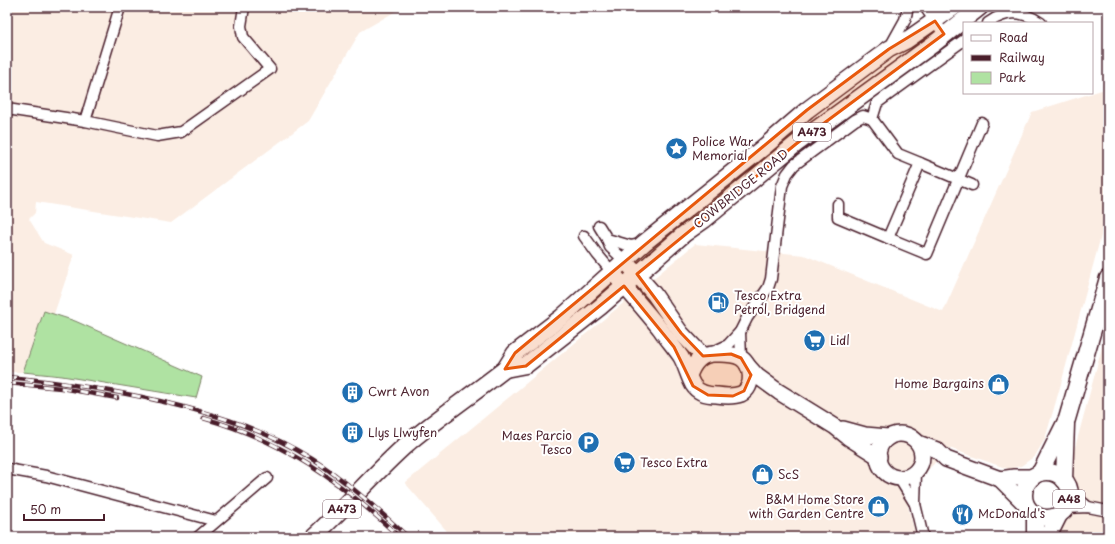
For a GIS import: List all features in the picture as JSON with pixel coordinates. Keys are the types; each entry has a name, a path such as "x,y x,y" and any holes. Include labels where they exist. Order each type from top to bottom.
{"main road":[{"name":"COWBRIDGE ROAD","path":"313,537 409,443 505,369 515,353 562,317 644,243 764,147 807,110 889,49 946,18 980,7"},
{"name":"COWBRIDGE ROAD","path":"505,369 526,365 600,307 684,234 704,220 946,18"},
{"name":"A48","path":"1035,537 1030,510 1024,498 1024,492 1027,484 1036,475 1067,419 1108,278"},
{"name":"A48","path":"1048,537 1065,499 1067,419"},
{"name":"A48","path":"1036,475 1050,472 1058,475 1065,499"},
{"name":"A48","path":"1030,510 1044,518 1051,518 1065,499"}],"street":[{"path":"85,121 120,7"},
{"path":"7,109 85,121 157,136 181,132 270,69 243,37 241,26 244,7"},
{"path":"889,49 905,20 908,7"},
{"path":"925,7 946,18"},
{"path":"989,22 998,16 1022,14 1039,22"},
{"path":"872,118 877,103 963,41"},
{"path":"689,376 692,366 696,361 728,345 740,332 747,318 765,293 771,279 782,186 787,174 794,165 855,120 863,116 872,118 898,154 972,185"},
{"path":"838,204 838,217 927,254 982,123"},
{"path":"888,238 920,163"},
{"path":"599,226 610,247 625,261 654,294 681,333 706,355 731,354 745,362 757,376 779,392 834,426 878,457"},
{"path":"584,236 597,254 674,347 681,358 693,386 700,392 708,395 733,396 744,391 760,389 779,392"},
{"path":"607,239 631,246 644,243"},
{"path":"740,332 745,362 751,374 750,382 744,391"},
{"path":"834,426 865,435 888,437 901,434 908,435 918,443 938,450 946,459"},
{"path":"888,437 882,444 878,457 883,470 888,474 899,478 906,477 935,460 946,459 1000,479 1030,510"},
{"path":"915,504 918,470 922,458 922,451 918,443"},
{"path":"7,469 46,476 216,521"},
{"path":"1000,479 1036,475"},
{"path":"198,537 266,478"},
{"path":"899,478 915,504 923,537"},
{"path":"1065,499 1088,507 1108,510"},
{"path":"1065,499 1088,507"}],"highlighted area":[{"path":"935,21 944,34 796,144 637,274 681,333 703,356 731,354 741,358 751,375 744,391 733,396 708,395 693,386 674,347 624,286 526,366 505,369 515,353 807,110 889,49"}],"shaded area":[{"path":"7,7 403,7 360,32 308,121 171,223 36,202 35,213 29,219 44,243 74,255 54,314 44,311 23,372 7,372"},
{"path":"1108,88 1108,210 1045,439 1035,456 1021,466 1008,469 949,448 925,473 907,503 916,537 452,537 405,483 695,244 804,255 943,312 1032,112 1093,94"},
{"path":"1108,325 1108,537 1051,537"}],"green space":[{"path":"44,311 75,321 202,377 196,398 62,376 23,372"}],"railway":[{"path":"7,377 75,385 142,397 230,420 251,428 292,447 325,468 362,496 408,537"},
{"path":"7,383 61,388 117,398"},
{"path":"203,418 232,427 259,438 309,465 355,498 399,537"}],"place":[{"name":"Police War Memorial","path":"677,149"},
{"name":"Tesco Extra Petrol, Bridgend","path":"719,303"},
{"name":"Lidl","path":"815,341"},
{"name":"Home Bargains","path":"999,384"},
{"name":"Cwrt Avon","path":"353,392"},
{"name":"Llys Llwyfen","path":"352,433"},
{"name":"Maes Parcio Tesco","path":"588,443"},
{"name":"Tesco Extra","path":"624,463"},
{"name":"ScS","path":"762,475"},
{"name":"B&M Home Store with Garden Centre","path":"879,507"},
{"name":"McDonald's","path":"962,514"}]}
